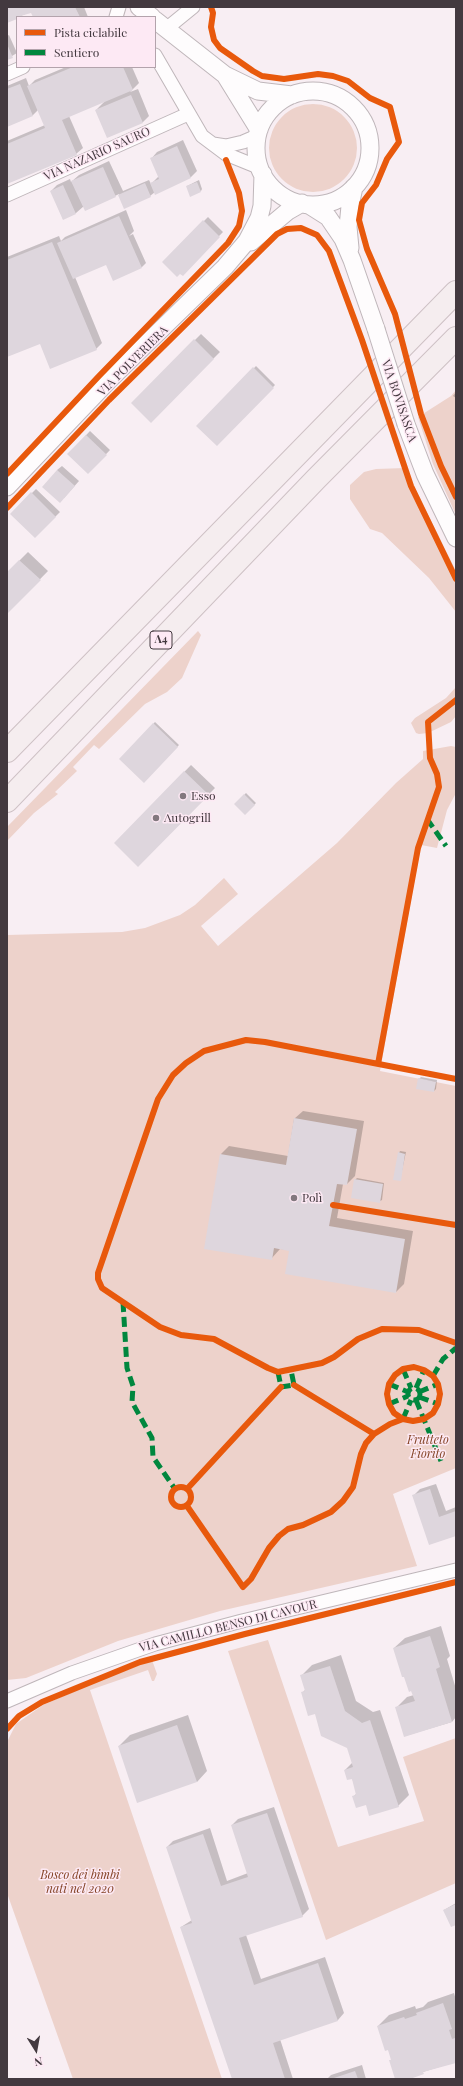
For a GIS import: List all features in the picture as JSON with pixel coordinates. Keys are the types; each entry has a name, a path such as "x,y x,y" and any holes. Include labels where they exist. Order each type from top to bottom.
{"highway":[{"path":"7,751 456,292"},
{"name":"A4","path":"7,801 310,485 456,338"}],"street":[{"path":"140,7 151,16"},
{"path":"193,7 160,24 225,75 258,91 292,95"},
{"path":"156,57 198,132 211,144 226,154 260,171"},
{"path":"7,74 21,68"},
{"path":"225,75 258,133"},
{"path":"313,90 329,92 344,99 356,110 365,123 370,138 370,155 366,170 354,187 346,195 331,202 305,204 295,202 279,194 267,182 260,171 255,150 258,133 269,110 282,100 292,95 313,90"},
{"name":"VIA NAZARIO SAURO","path":"7,195 188,114"},
{"path":"211,144 226,146 243,142 258,133"},
{"name":"VIA POLVERIERA","path":"7,487 109,380 235,255 247,241 259,218 264,190 260,171"},
{"name":"VIA BOVISASCA","path":"352,260 348,227 354,187"},
{"name":"VIA BOVISASCA","path":"305,204 324,214 335,226 352,260 376,329 406,424 425,474 456,538"},
{"name":"VIA POLVERIERA","path":"235,255 288,211 305,204"},
{"name":"VIA CAMILLO BENSO DI CAVOUR","path":"7,1701 72,1673 155,1644 242,1621 456,1570"}],"green space":[{"path":"313,104 330,107 338,111 350,123 354,131 357,148 354,165 350,173 338,185 330,189 313,192 296,189 288,185 276,173 272,165 269,148 272,131 276,123 288,111 296,107"},
{"path":"456,390 456,515 433,464 418,417 451,396"},
{"path":"405,468 456,571 456,612 429,578 382,533 370,529 350,499 350,485 364,472 376,469"},
{"path":"198,631 201,635 182,678 167,692 145,704 99,749 94,745 73,767 77,771 55,792 58,794 34,813 7,841 7,827"},
{"path":"456,687 456,716 451,722 428,733 416,733 411,723 415,718 446,698"},
{"name":"Frutteto Fiorito","path":"451,746 456,747 456,793 447,810 437,848 421,845 380,1071 456,1086 456,1468 393,1494 417,1566 220,1611 118,1641 26,1678 7,1680 7,935 122,932 145,928 180,915 195,905 224,878 238,894 201,926 218,946 337,843 396,783 423,759 423,751"},
{"path":"268,1640 338,1847 424,1821 403,1757 456,1738 456,1883 326,1940 228,1651"},
{"name":"Bosco dei bimbi nati nel 2020","path":"152,1660 157,1674 154,1681 152,1681 148,1670 90,1690 222,2079 73,2079 7,1893 7,1742 16,1724 43,1705"}],"building":[{"path":"7,7 75,7 80,16 32,16 31,13 16,16 16,19 7,23"},
{"path":"7,44 13,58 7,60"},
{"path":"71,68 123,68 133,90 62,120 77,155 7,184 7,144 45,128 27,86"},
{"path":"20,84 33,116 7,127 7,89"},
{"path":"131,95 143,123 107,138 95,110"},
{"path":"177,146 191,178 155,195 150,183 159,179 150,158"},
{"path":"103,167 116,197 85,211 71,181"},
{"path":"197,182 201,192 190,197 186,186"},
{"path":"145,183 151,197 124,209 118,195"},
{"path":"63,185 76,214 63,220 50,191"},
{"path":"119,216 142,268 113,281 106,265 73,279 57,243"},
{"path":"203,220 220,237 183,276 180,274 177,277 162,262"},
{"path":"52,242 97,350 50,369 40,344 7,357 7,260"},
{"path":"194,339 214,359 151,423 131,403"},
{"path":"253,367 274,388 217,446 196,426"},
{"path":"86,435 107,455 88,474 67,454"},
{"path":"57,470 75,486 60,503 42,487"},
{"path":"31,492 56,517 35,538 10,514"},
{"path":"19,560 41,580 7,614 7,572"},
{"path":"153,723 178,747 144,783 119,759"},
{"path":"184,771 209,795 138,867 114,843"},
{"path":"244,794 255,805 245,815 234,804"},
{"path":"418,1078 436,1082 434,1092 416,1089"},
{"path":"294,1118 357,1129 347,1185 337,1184 329,1226 405,1239 396,1293 285,1274 289,1251 274,1248 272,1260 204,1249 220,1154 286,1165"},
{"path":"398,1152 405,1154 401,1181 393,1180"},
{"path":"354,1179 383,1184 380,1203 351,1198"},
{"path":"430,1489 439,1517 456,1511 456,1536 429,1545 412,1495"},
{"path":"430,1636 440,1667 436,1669 452,1722 404,1737 395,1707 415,1701 411,1691 409,1692 404,1677 402,1677 393,1648"},
{"path":"330,1666 345,1711 362,1723 370,1720 399,1807 369,1816 366,1805 356,1808 352,1796 356,1795 352,1779 347,1780 344,1770 353,1767 347,1748 321,1736 315,1714 308,1716 301,1692 305,1691 300,1675"},
{"path":"177,1725 197,1782 137,1803 118,1746"},
{"path":"267,1813 303,1917 239,1938 254,1985 318,1963 338,2021 273,2043 285,2079 232,2079 180,1927 192,1923 166,1847 203,1834 221,1886 248,1877 231,1825"},
{"path":"456,1904 456,1925 451,1927 443,1910"},
{"path":"443,2003 452,2029 449,2030 452,2039 455,2038 456,2042 456,2063 423,2072 424,2074 410,2079 395,2079 389,2060 391,2060 388,2050 385,2051 377,2026 404,2017 405,2019 417,2015 416,2013"},
{"path":"355,2071 358,2079 331,2079"}],"marked path":[{"path":"427,819 446,846"},
{"path":"123,1302 127,1368 133,1386 132,1402 152,1438 153,1457 175,1489"},
{"path":"433,1376 443,1359 456,1348"},
{"path":"403,1369 411,1388"},
{"path":"278,1372 281,1387 294,1385 291,1370"},
{"path":"416,1388 424,1370"},
{"path":"389,1384 408,1392"},
{"path":"419,1392 438,1384"},
{"path":"414,1388 418,1390 420,1394 418,1398 414,1400 410,1398 408,1394 410,1390 414,1388"},
{"path":"389,1404 408,1396"},
{"path":"419,1397 438,1404"},
{"path":"403,1419 411,1400"},
{"path":"416,1400 441,1461"}],"cycle path":[{"path":"211,7 213,13 211,27 214,40 220,48 253,71 262,76 284,79 318,74 333,76 348,81 370,98 390,107 399,142 387,159 376,185 362,203 359,220 367,249 395,314 421,414 441,466 456,497"},
{"path":"7,474 99,376 228,243 239,226 242,211 239,193 226,160"},
{"path":"7,508 109,400 277,234 287,229 301,228 317,235 329,251 362,340 411,486 456,579"},
{"path":"378,1064 418,848 439,787 437,774 430,758 428,722 456,700"},
{"path":"456,1079 265,1042 246,1040 204,1051 186,1063 173,1075 158,1099 98,1273 98,1279 102,1288 160,1327 181,1335 214,1339 278,1372 322,1363 334,1357 358,1339 382,1329 419,1330 456,1343"},
{"path":"333,1205 456,1225"},
{"path":"187,1506 243,1587 251,1579 269,1548 279,1536 288,1529 303,1525 331,1512 343,1501 353,1487 361,1454 366,1443 374,1434 390,1424 403,1419 413,1421 424,1419 433,1413 438,1404 440,1394 438,1384 433,1376 424,1370 414,1367 403,1369 395,1375 389,1384 387,1394 389,1404 394,1413 403,1419"},
{"path":"294,1385 374,1434"},
{"path":"187,1489 281,1387"},
{"path":"181,1487 188,1490 191,1497 188,1504 181,1507 174,1504 171,1497 174,1490 181,1487"},
{"path":"7,1729 19,1716 42,1702 140,1662 245,1634 456,1582"}],"place":[{"name":"Esso","path":"183,796"},
{"name":"Autogrill","path":"156,818"},
{"name":"Polì","path":"294,1198"}]}
